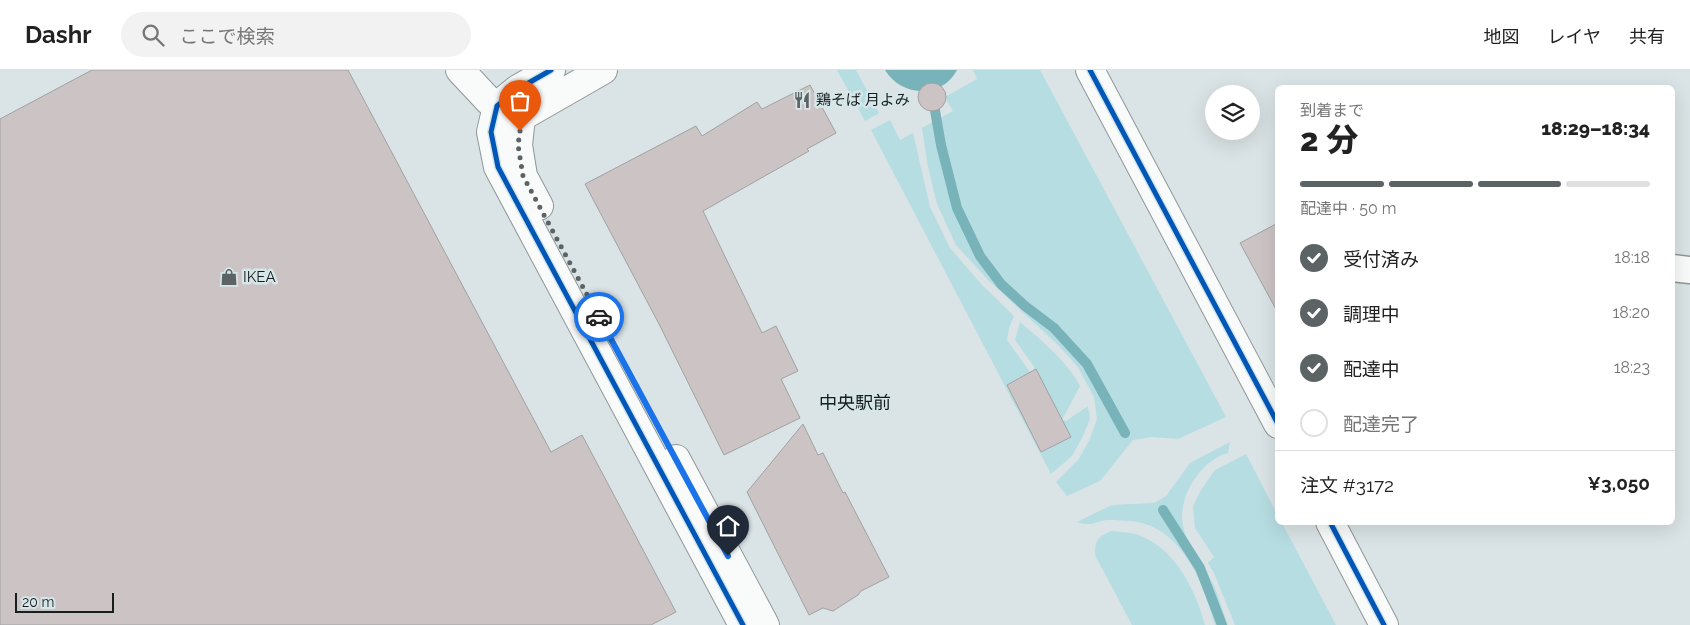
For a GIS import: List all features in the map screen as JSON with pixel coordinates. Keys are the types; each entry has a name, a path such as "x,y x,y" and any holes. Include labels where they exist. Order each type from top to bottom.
{"street":[{"path":"460,70 489,101 509,112 518,145 523,176 765,625"},
{"path":"550,70 518,89 509,112 491,132 498,168 743,625"},
{"path":"509,112 603,70"},
{"path":"1090,70 1274,409"},
{"path":"1675,268 1690,270"},
{"path":"1332,525 1384,625"}],"shaded area":[{"path":"837,70 856,70 879,113 865,121"},
{"path":"885,70 957,70 942,86 932,90 921,91 911,90 901,85 892,79"},
{"path":"973,70 1040,70 1226,417 1178,439 1152,437 1133,440 1100,481 1067,496 1056,482 1078,460 1089,441 1097,419 1094,397 1078,367 1057,344 988,280 956,245 937,204 928,167 922,128 953,111 945,97 977,79"},
{"path":"890,120 900,140 913,133 930,207 950,248 982,285 1014,316 1007,340 1030,372 1035,368 1015,340 1020,322 1061,359 1080,386 1062,420 1066,421 1088,406 1090,419 1072,456 1051,474 871,130"},
{"path":"1230,442 1228,453 1209,463 1193,481 1187,492 1182,515 1187,539 1213,583 1228,625 1215,625 1204,592 1188,559 1163,533 1148,525 1130,521 1110,520 1090,524 1077,522 1112,505 1154,503 1166,496 1190,463"},
{"path":"1246,454 1275,510 1275,525 1283,525 1336,625 1235,625 1214,573 1208,563 1214,557 1195,528 1193,506 1201,490 1215,470"},
{"path":"1112,531 1131,533 1146,538 1170,556 1188,582 1205,625 1132,625 1095,555 1098,539"}],"building":[{"name":"IKEA","path":"92,70 348,70 551,452 582,435 676,612 651,625 0,625 0,119"},
{"path":"932,83 942,87 946,97 942,107 932,111 922,107 918,97 922,87"},
{"path":"810,85 836,133 807,149 809,151 703,211 762,333 776,326 798,371 781,379 800,418 724,455 659,324 585,184 696,126 702,136 757,102 762,109"},
{"path":"1275,225 1275,307 1240,243"},
{"path":"1036,369 1071,437 1041,452 1007,385"},
{"path":"803,424 818,455 823,453 843,493 845,492 889,577 861,591 858,595 833,611 823,608 809,615 747,492"}],"waterway":[{"path":"928,70 941,145 957,208 980,256 1001,284 1025,306 1054,328 1087,364 1125,433"},
{"path":"1163,510 1200,568 1222,625"}],"cycle path":[{"path":"551,70 518,89 497,106 491,132 498,167 743,625"},
{"path":"1090,70 1275,418"},
{"path":"1332,525 1384,625"}],"way so far":[{"path":"520,131 518,145 523,176 599,317"}],"place":[{"name":"鶏そば 月よみ","path":"802,100"},
{"name":"IKEA","path":"229,277"}],"district":[{"name":"中央駅前","path":"855,403"}],"route":[{"path":"599,317 728,556"}]}
